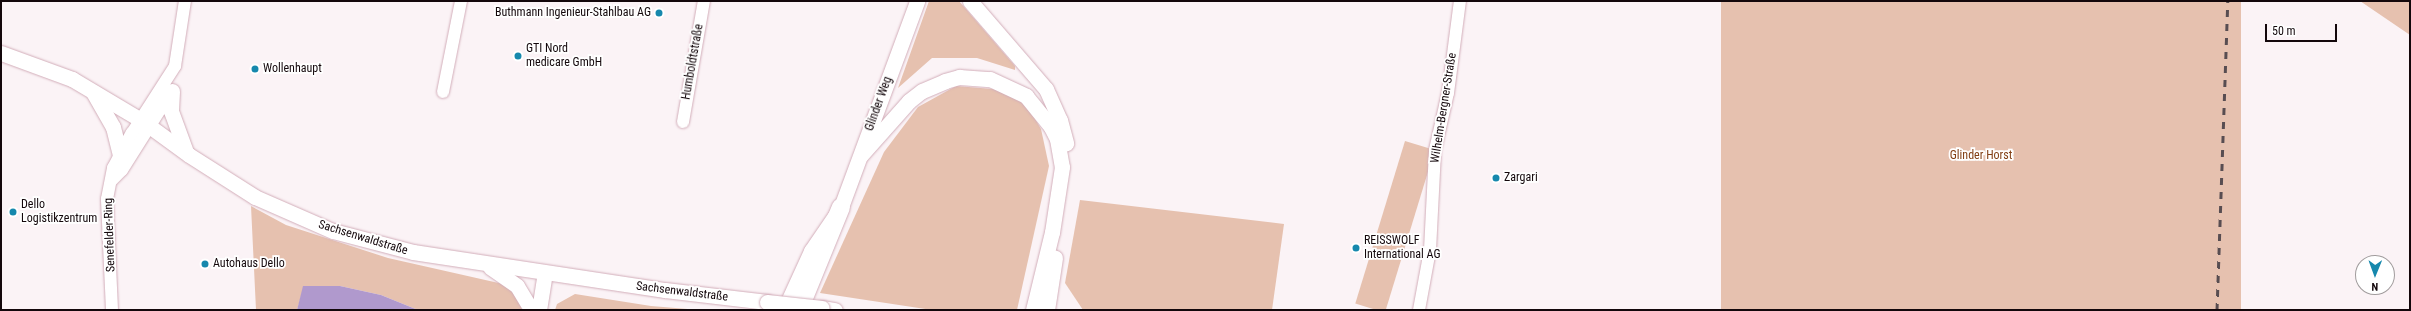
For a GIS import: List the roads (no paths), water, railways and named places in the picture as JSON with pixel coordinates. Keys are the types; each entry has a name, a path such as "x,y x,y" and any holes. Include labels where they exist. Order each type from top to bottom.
{"highway":[{"path":"799,310 841,207"}],"main road":[{"name":"Glinder Weg","path":"784,310 811,251 841,207 917,1"},
{"path":"970,1 986,22 1037,76 1055,106 1064,136 1067,151 1066,188 1049,308"},
{"name":"Sachsenwaldstraße","path":"1,53 72,79 91,89 146,124 186,153 255,196 333,231 413,252 485,264 828,309"},
{"path":"861,155 909,101 922,91 945,81 959,77 990,79 1026,96 1051,127 1057,140 1062,167 1056,210 1033,310"},
{"path":"91,89 113,127 120,155"},
{"path":"172,91 171,111 186,153"},
{"path":"485,264 517,286 532,308"},
{"path":"532,308 528,290 532,282 546,273"}],"street":[{"path":"146,124 172,91 176,77 175,66 185,1"},
{"path":"443,92 461,1"},
{"name":"Humboldtstraße","path":"683,122 704,1"},
{"name":"Wilhelm-Bergner-Straße","path":"1419,310 1430,250 1435,150 1448,93 1460,1"},
{"path":"112,180 122,170 175,66"},
{"name":"Senefelder-Ring","path":"112,310 106,199 112,180 113,168 120,155 146,124"}],"railway":[{"path":"2217,310 2228,1"}],"place":[{"name":"Buthmann Ingenieur-Stahlbau AG","path":"659,13"},
{"name":"GTI Nord medicare GmbH","path":"518,56"},
{"name":"Wollenhaupt","path":"255,69"},
{"name":"Zargari","path":"1496,178"},
{"name":"Dello Logistikzentrum","path":"13,212"},
{"name":"REISSWOLF International AG","path":"1356,248"},
{"name":"Autohaus Dello","path":"205,264"}],"park label":[{"name":"Glinder Horst","path":"1981,156"}]}
